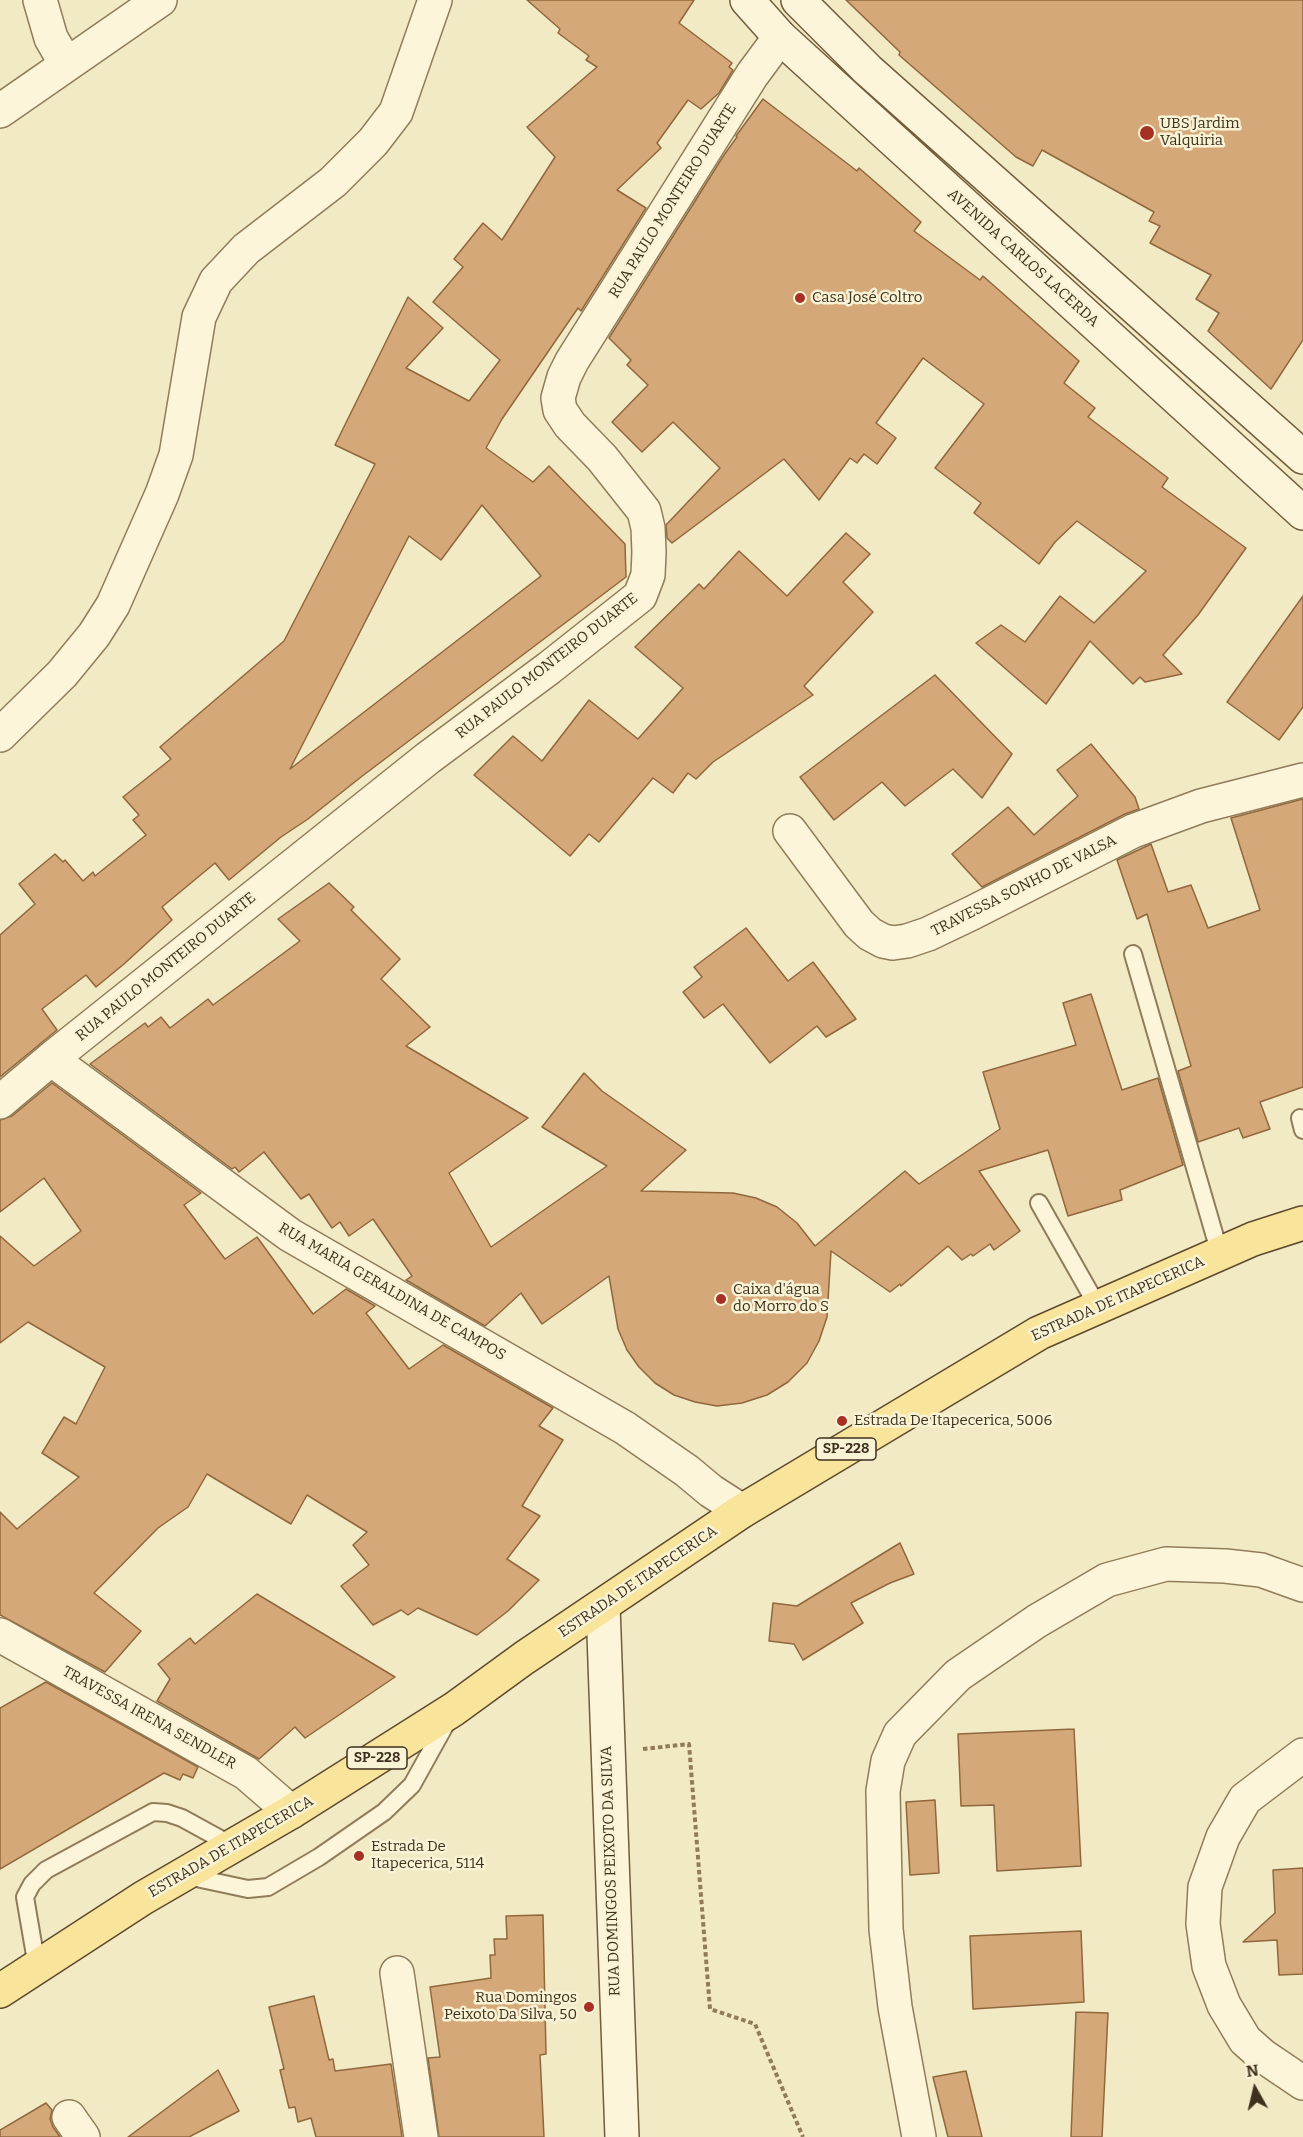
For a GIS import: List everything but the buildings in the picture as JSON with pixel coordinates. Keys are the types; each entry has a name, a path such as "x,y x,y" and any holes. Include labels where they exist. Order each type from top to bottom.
{"main road":[{"name":"ESTRADA DE ITAPECERICA","path":"0,1991 143,1898 291,1812 454,1709 524,1658 742,1511 1039,1333 1253,1239 1303,1223"},
{"path":"1253,1239 1303,1244"}],"street":[{"path":"39,0 51,38 66,64"},
{"path":"0,111 160,0"},
{"path":"0,735 62,674 94,635 113,605 162,494 176,455 199,316 216,281 246,249 333,182 373,142 396,112 435,0"},
{"name":"AVENIDA CARLOS LACERDA","path":"747,0 780,37 1303,513"},
{"path":"798,0 868,70 1303,457"},
{"name":"RUA PAULO MONTEIRO DUARTE","path":"0,1102 428,758 549,668 640,596 648,575 648,528 644,511 602,458 570,424 560,410 558,398 564,378 578,351 752,75 780,37"},
{"name":"TRAVESSA SONHO DE VALSA","path":"790,831 859,924 870,934 883,941 907,941 928,934 972,913 1133,831 1201,806 1303,780"},
{"name":"RUA MARIA GERALDINA DE CAMPOS","path":"51,1059 290,1235 625,1428 742,1511"},
{"path":"919,2137 895,2007 886,1929 883,1791 888,1761 900,1734 958,1675 1037,1621 1107,1580 1166,1564 1261,1570 1303,1585"},
{"name":"RUA DOMINGOS PEIXOTO DA SILVA","path":"603,1606 606,1752 622,2137"},
{"name":"TRAVESSA IRENA SENDLER","path":"0,1635 246,1773 291,1812"},
{"path":"1303,1755 1245,1799 1223,1837 1206,1887 1203,1924 1209,1966 1224,2005 1245,2040 1263,2056 1303,2083"},
{"path":"397,1972 421,2137"}],"lane":[{"path":"1133,954 1220,1254"},
{"path":"1039,1203 1098,1307"},
{"path":"183,1875 248,1889 268,1887 319,1857 384,1812 412,1785 454,1709"},
{"path":"37,1967 25,1898 32,1884 46,1870 153,1812 167,1813 182,1818 233,1845"}],"path":[{"path":"606,1752 689,1744 710,2009 755,2024 803,2137"}],"place":[{"name":"UBS Jardim Valquiria","path":"1147,133"},
{"name":"Casa José Coltro","path":"800,298"},
{"name":"Caixa d'água do Morro do S","path":"721,1299"},
{"name":"Estrada De Itapecerica, 5006","path":"842,1421"},
{"name":"Estrada De Itapecerica, 5114","path":"359,1856"},
{"name":"Rua Domingos Peixoto Da Silva, 50","path":"589,2007"}]}
